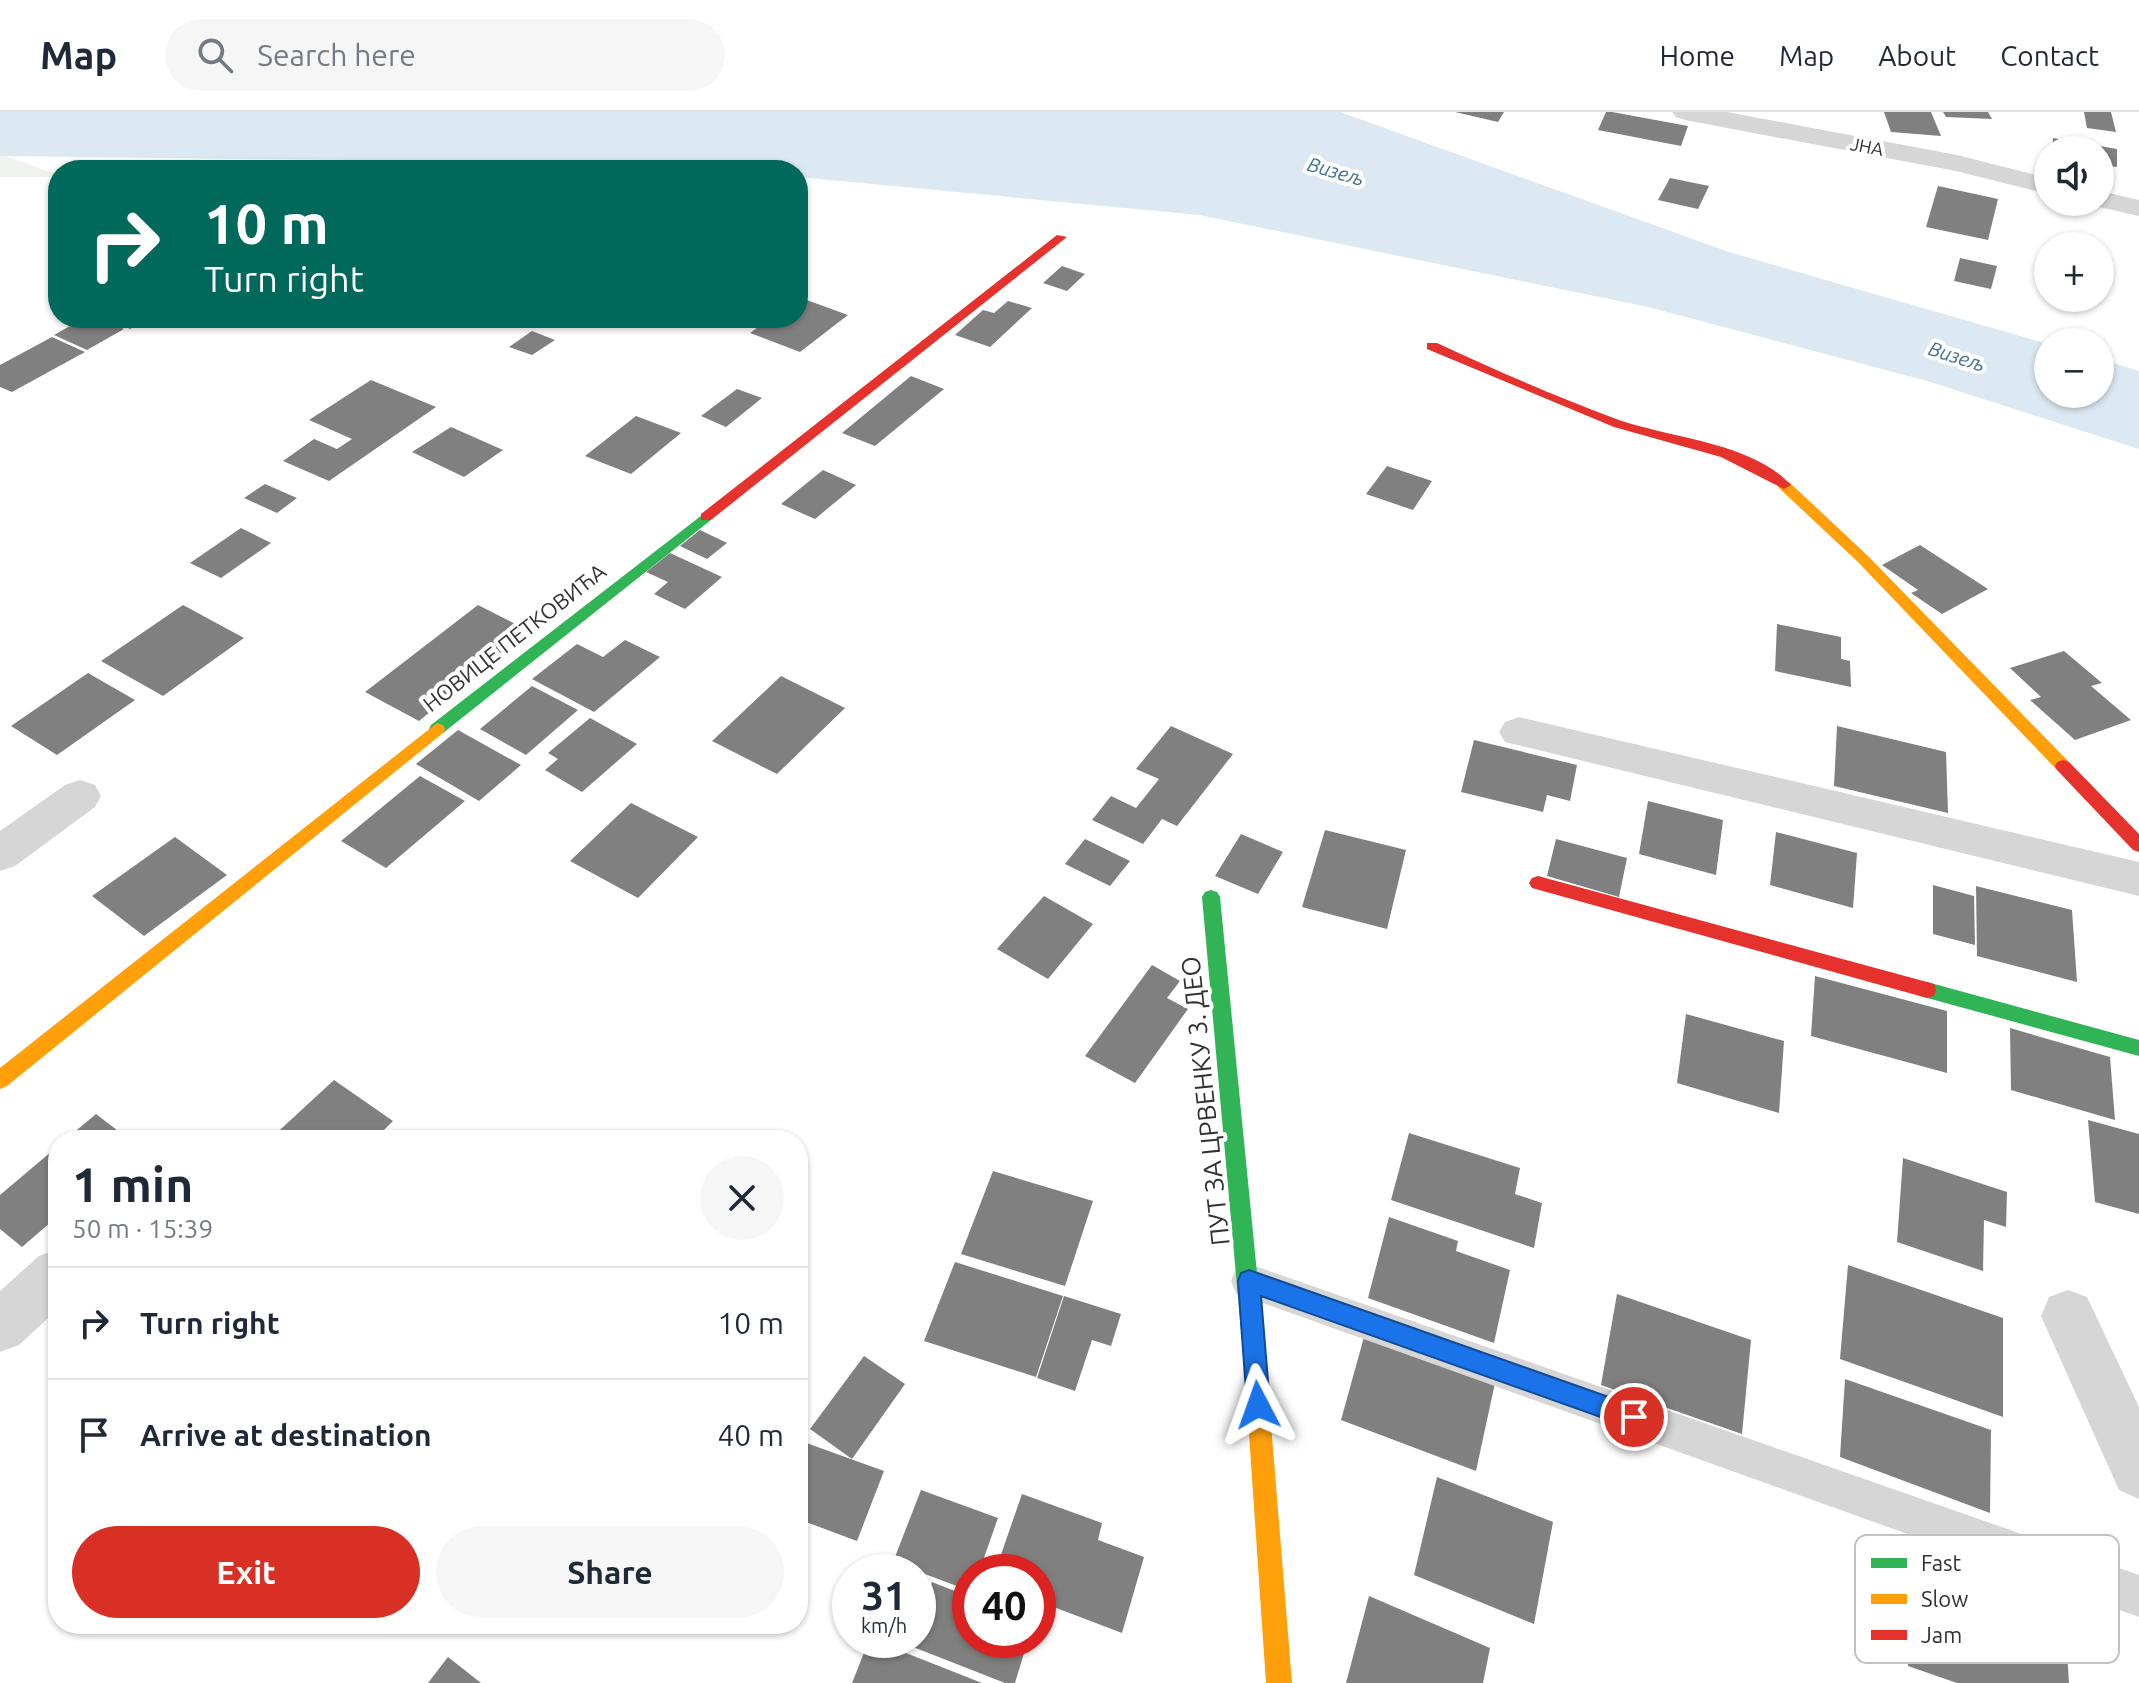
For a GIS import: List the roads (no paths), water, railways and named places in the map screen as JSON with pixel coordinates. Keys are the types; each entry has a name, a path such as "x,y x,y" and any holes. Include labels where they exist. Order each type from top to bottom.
{"street":[{"name":"ЈНА","path":"1685,112 1957,163 2034,182"},
{"path":"2114,202 2139,208"},
{"name":"НОВИЦЕ ПЕТКОВИЋА","path":"0,1080 421,741 1061,237"},
{"path":"1432,346 1525,389 1622,425 1706,448 1747,463 1781,482 1863,559 2139,845"},
{"path":"1519,732 2139,879"},
{"path":"0,854 80,796"},
{"path":"1538,883 2139,1048"},
{"name":"ПУТ ЗА ЦРВЕНКУ 3. ДЕО","path":"1211,897 1249,1281 1279,1683"},
{"path":"0,1326 48,1283"},
{"path":"2068,1316 2139,1470"}],"lane":[{"path":"1249,1281 1967,1535"},
{"path":"2119,1589 2139,1596"}],"water":[{"name":"Визељ","path":"0,112 1340,112 1729,252 2034,340 2034,408 2114,408 2114,363 2139,371 2139,449 1927,381 1648,307 1199,215 808,178 808,160 0,156"}]}
